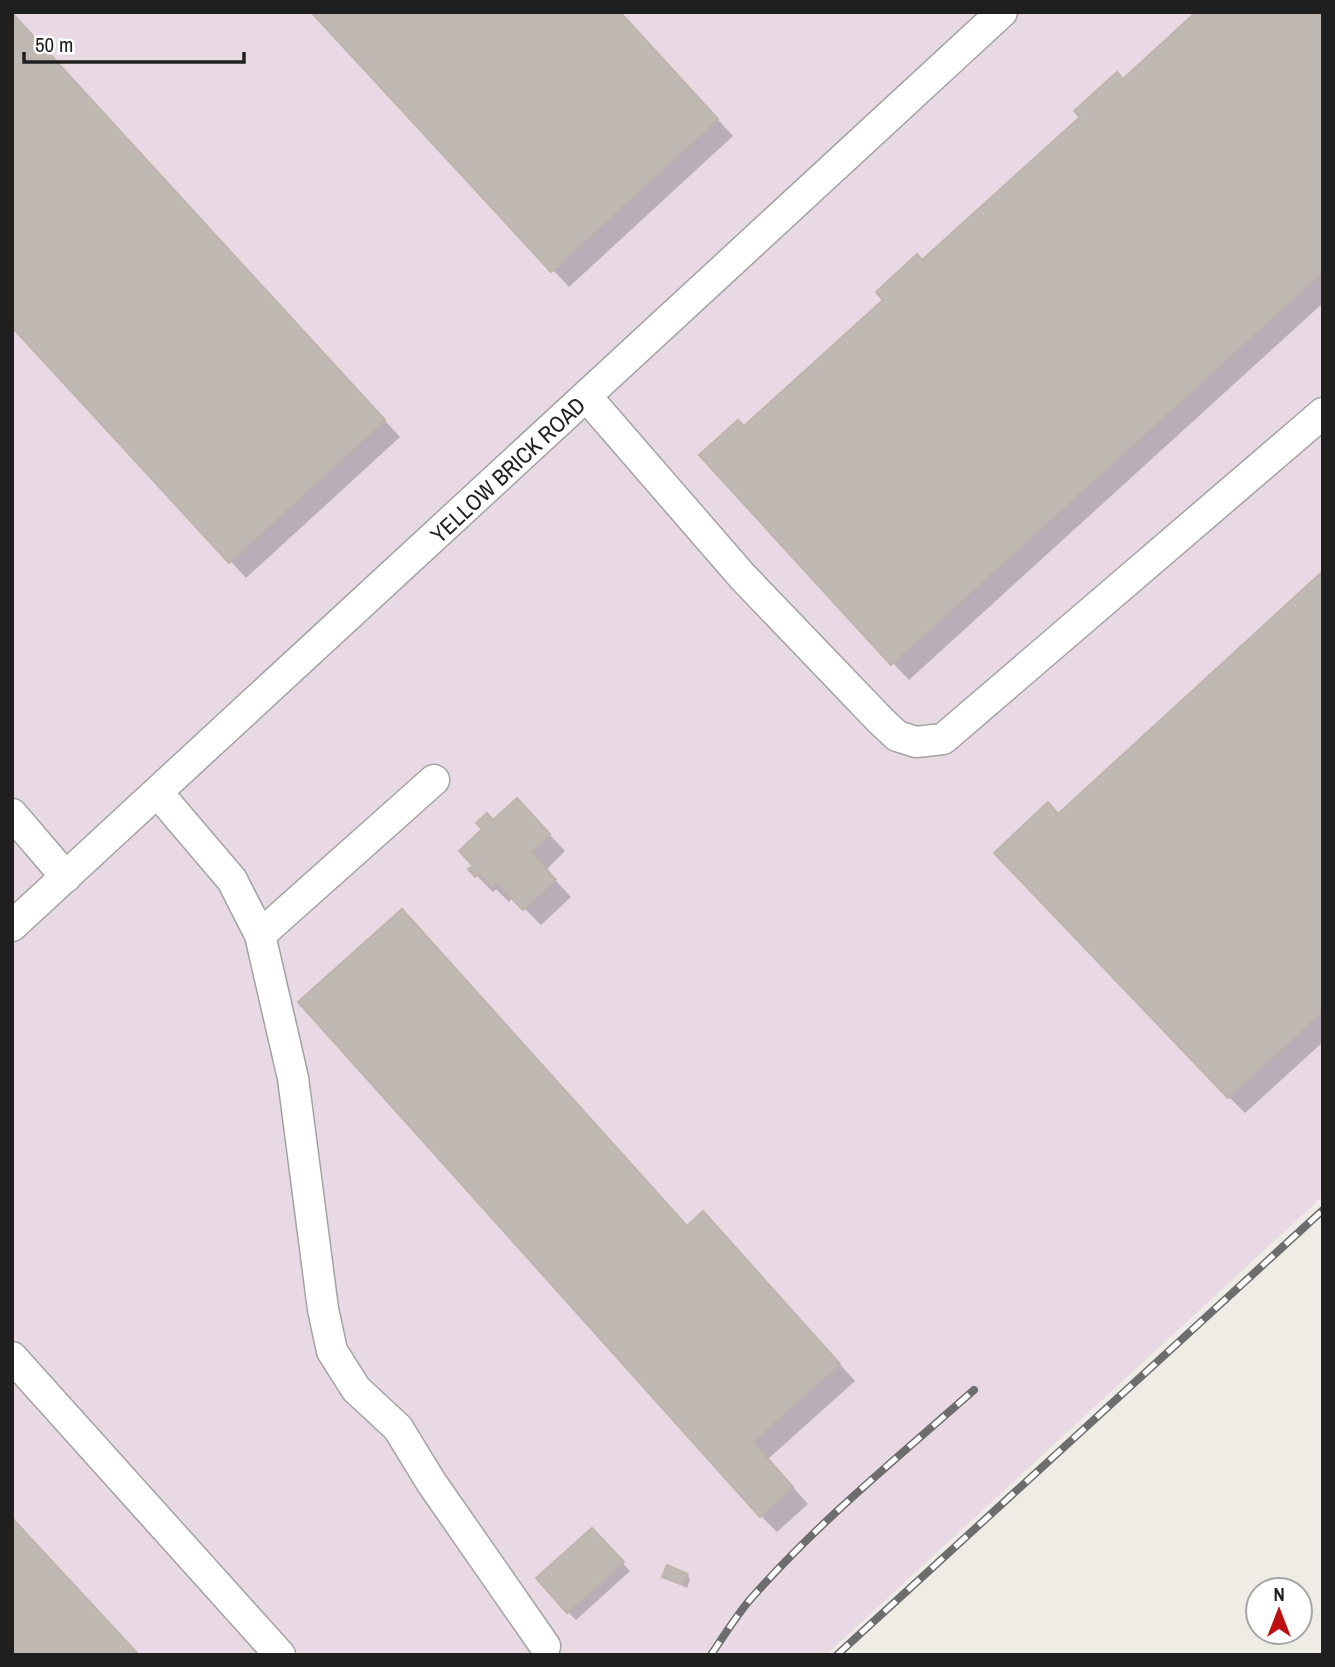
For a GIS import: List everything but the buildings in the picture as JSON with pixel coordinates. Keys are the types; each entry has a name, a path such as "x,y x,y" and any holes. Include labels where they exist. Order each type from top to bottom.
{"street":[{"name":"YELLOW BRICK ROAD","path":"12,926 1002,12"},
{"path":"586,396 743,576 830,669 897,736 916,742 943,739 1323,414"},
{"path":"260,936 434,779"},
{"path":"158,793 232,880 260,936 293,1078 323,1309 332,1351 356,1389 398,1428 431,1482 545,1646"},
{"path":"12,814 66,877"},
{"path":"12,1357 280,1655"}],"shaded area":[{"path":"12,12 1323,12 1323,1196 826,1655 12,1655"}],"railway":[{"path":"837,1655 1323,1210"},
{"path":"711,1655 748,1602 774,1573 858,1492 974,1390"}]}
